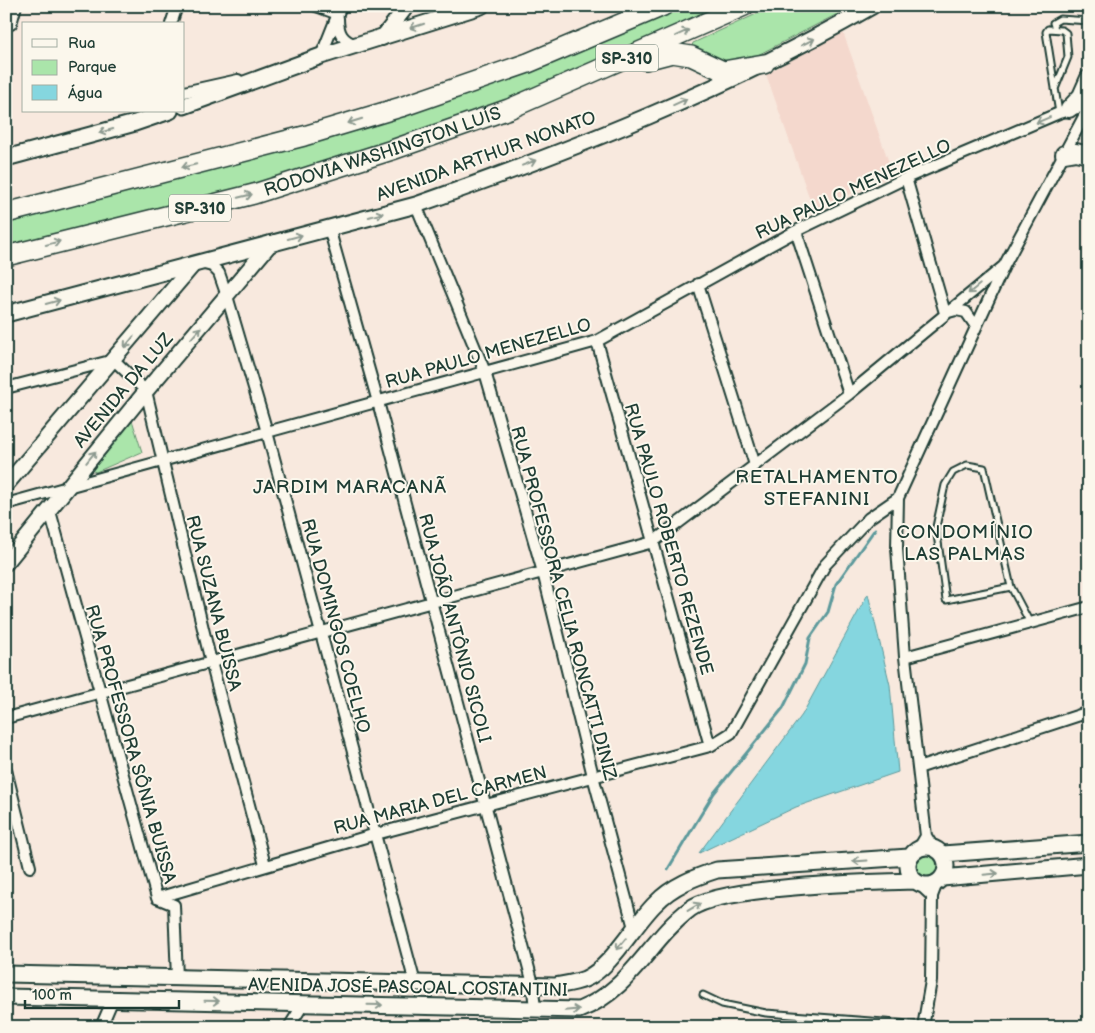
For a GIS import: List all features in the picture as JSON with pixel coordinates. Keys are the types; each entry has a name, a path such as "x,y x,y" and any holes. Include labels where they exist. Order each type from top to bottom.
{"highway":[{"path":"401,107 578,32 632,6"},
{"name":"RODOVIA WASHINGTON LUÍS","path":"6,213 304,136 401,107 528,63 663,6"},
{"name":"RODOVIA WASHINGTON LUÍS","path":"6,256 254,194 392,150 509,109 744,6"},
{"path":"509,109 658,55 672,53 691,56 723,71 764,64"}],"main road":[{"path":"185,106 275,72 382,38 454,11 481,6"},
{"name":"AVENIDA ARTHUR NONATO","path":"6,314 416,205 633,123 764,64 816,38 872,6"},
{"path":"1064,111 1081,96 1089,78"},
{"path":"6,158 138,117 165,112"},
{"path":"1064,154 1076,152 1089,155"},
{"name":"AVENIDA JOSÉ PASCOAL COSTANTINI","path":"6,974 415,983 571,984 587,978 604,964 650,909 676,888 695,877 716,870 926,849 1089,843"},
{"path":"917,882 908,870 926,849 946,866 937,886"},
{"name":"AVENIDA JOSÉ PASCOAL COSTANTINI","path":"6,997 579,1010 598,1002 626,977 676,920 691,907 710,899 816,886 917,882 937,886 1089,865"},
{"path":"176,978 177,1000"}],"street":[{"path":"11,24 16,6"},
{"path":"172,22 178,6"},
{"path":"316,6 340,10"},
{"path":"382,38 407,6"},
{"path":"340,10 340,34 346,41 356,45"},
{"path":"321,56 340,10"},
{"path":"185,92 275,72"},
{"path":"926,849 905,657 897,548 898,498 1004,266 1089,106"},
{"name":"RUA PAULO MENEZELLO","path":"6,504 597,341 796,231 906,178 1064,111 1089,106"},
{"path":"906,178 944,313"},
{"name":"RUA PROFESSORA CELIA RONCATTI DINIZ","path":"416,205 485,372 543,572 593,776 634,928"},
{"name":"RUA JOÃO ANTÔNIO SICOLI","path":"329,228 378,402 533,985 535,1009"},
{"path":"796,231 848,394"},
{"name":"AVENIDA DA LUZ","path":"6,563 146,391 271,243"},
{"name":"AVENIDA DA LUZ","path":"6,485 197,263"},
{"name":"RUA DOMINGOS COELHO","path":"197,263 212,266 218,273 227,296 267,432 415,983"},
{"path":"6,718 653,542 848,394 944,313 1004,266"},
{"path":"698,284 754,465"},
{"path":"944,313 956,310 966,312 976,325"},
{"name":"RUA PAULO ROBERTO REZENDE","path":"597,341 710,746"},
{"path":"6,388 114,360 146,391"},
{"name":"RUA SUZANA BUISSA","path":"146,391 161,461 211,662 264,865"},
{"name":"RUA MARIA DEL CARMEN","path":"157,898 264,865 485,804 710,746 731,733 824,565 869,518 898,498"},
{"name":"RUA PROFESSORA SÔNIA BUISSA","path":"50,511 157,898 174,905 176,978"},
{"path":"905,657 1089,607"},
{"path":"918,768 1089,712"},
{"path":"6,770 30,866"},
{"path":"923,1026 931,981 937,886"},
{"path":"628,902 637,907 650,909"},
{"path":"101,1027 113,999"},
{"path":"289,1027 304,1003"}],"lane":[{"path":"1054,29 1053,23 1060,19 1089,21"},
{"path":"1055,90 1068,57 1066,33 1048,29 1046,32 1055,90 1064,111"},
{"path":"1010,587 946,600 936,527 945,485 953,472 967,465 984,468 1010,587 1030,624"},
{"path":"703,995 722,1004 766,1012 923,1026"}],"shaded area":[{"path":"843,32 893,174 814,211 766,74"}],"green space":[{"path":"676,6 731,6 507,103 290,177 6,251 6,218 563,54"},
{"path":"774,6 853,6 748,60 728,65 695,50 692,46 693,43"},
{"path":"132,420 142,452 96,472 90,470"},
{"path":"927,852 937,856 941,866 937,876 927,880 917,876 913,866 917,856"}],"water":[{"path":"868,594 890,685 898,772 796,807 699,853 802,715"}],"waterway":[{"path":"668,869 714,793 783,708 805,664 810,638 828,612 836,584 875,529"}],"district":[{"name":"JARDIM MARACANÃ","path":"350,486"},
{"name":"RETALHAMENTO STEFANINI","path":"817,487"},
{"name":"CONDOMÍNIO LAS PALMAS","path":"965,542"}]}
